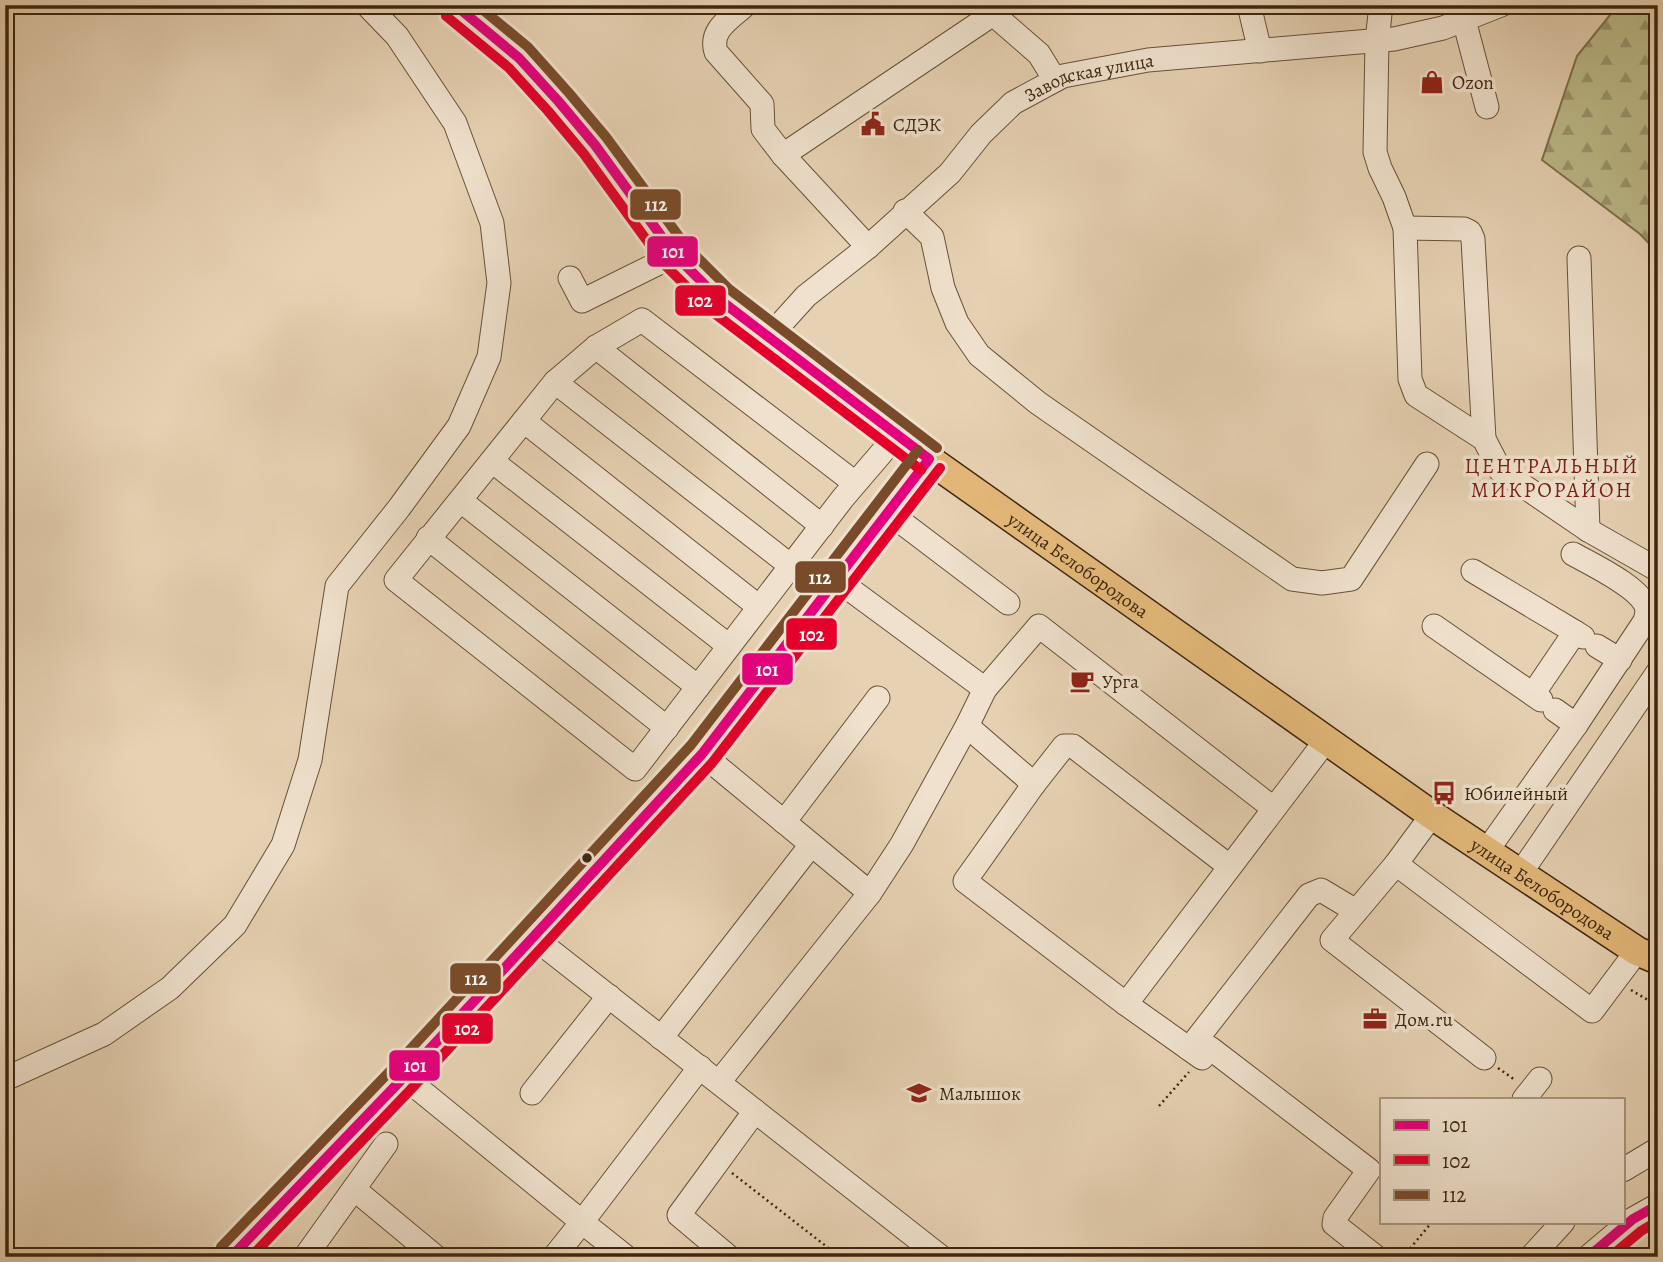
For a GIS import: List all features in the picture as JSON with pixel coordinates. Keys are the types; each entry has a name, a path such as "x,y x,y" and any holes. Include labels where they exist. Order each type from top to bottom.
{"main road":[{"name":"улица Белобородова","path":"455,5 519,58 559,102 595,145 675,255 720,300 896,436 1432,815 1647,956"}],"street":[{"path":"5,1079 104,1034 170,988 235,925 283,845 310,760 337,586 459,426 489,357 499,283 492,223 455,123 397,36 367,5"},
{"path":"745,5 722,25 715,35 716,52 762,104 763,129 783,155 868,247"},
{"path":"1249,5 1260,51"},
{"path":"1381,5 1377,41 1376,152 1405,228 1410,379 1416,395 1484,439"},
{"name":"Заводская улица","path":"768,338 806,296 868,247 950,173 981,134 1013,103 1063,76 1148,60 1377,41 1424,32 1501,5"},
{"path":"783,155 990,10 1039,54 1055,80"},
{"path":"1464,20 1487,107"},
{"path":"905,211 932,237 943,288 957,323 979,355 1038,403 1292,579 1322,583 1351,579 1427,464"},
{"path":"1405,228 1464,229 1470,232 1484,439 1500,470 1588,530 1658,570"},
{"path":"570,278 582,301 675,255"},
{"path":"1578,258 1588,530"},
{"path":"855,483 642,320 596,347 555,382 396,580 635,769 855,483 896,436"},
{"path":"596,347 822,526"},
{"path":"555,382 791,566"},
{"path":"524,421 759,607"},
{"path":"231,1257 404,1077 702,754 929,458"},
{"path":"492,461 729,646"},
{"path":"461,501 698,687"},
{"path":"888,512 1007,603"},
{"path":"428,538 667,728"},
{"path":"1486,852 1576,725 1645,621 1647,610 1626,585 1573,554"},
{"path":"1474,571 1619,660"},
{"path":"836,579 985,690"},
{"path":"719,1082 870,893 902,844 985,690 1039,626 1273,808"},
{"path":"1434,626 1576,725"},
{"path":"1543,702 1585,638"},
{"path":"1520,874 1658,672"},
{"path":"784,822 878,698"},
{"path":"967,726 1034,784"},
{"path":"1126,1004 1327,739"},
{"path":"1195,1053 965,881 1064,746 1073,746 1229,866"},
{"path":"702,754 870,893"},
{"path":"1432,815 1396,864 1332,940 1483,1058"},
{"path":"662,1038 811,845"},
{"path":"1396,864 1592,1011 1647,956"},
{"path":"1195,1053 1309,895 1321,890 1356,911"},
{"path":"533,937 941,1257"},
{"path":"532,1093 608,996"},
{"path":"1195,1053 1210,1048 1375,1163 1335,1218 1334,1224 1376,1257"},
{"path":"554,1257 700,1067"},
{"path":"404,1077 626,1257"},
{"path":"729,1257 679,1215 755,1111"},
{"path":"305,1257 386,1143"},
{"path":"1624,1169 1658,1149"},
{"path":"354,1189 436,1257"},
{"path":"1588,1257 1633,1219 1658,1205"},
{"path":"1531,1257 1561,1224"}],"path":[{"path":"1159,1106 1195,1053"},
{"path":"1483,1058 1531,1090"},
{"path":"718,1162 840,1257"},
{"path":"1403,1257 1430,1224"}],"green space":[{"path":"1618,5 1658,5 1658,253 1640,234 1542,160 1577,56"}],"transit line":[{"name":"101","path":"455,5 519,58 559,102 595,145 675,255 720,300 929,459"},
{"name":"112","path":"477,5 528,47 569,93 606,137 686,246 729,289 937,448"},
{"name":"102","path":"446,16 509,68 548,111 584,154 664,264 710,310 921,470"},
{"name":"112","path":"221,1247 394,1067 691,745 918,450"},
{"name":"101","path":"231,1257 404,1077 702,754 929,459"},
{"name":"102","path":"251,1257 414,1086 712,763 940,468"},
{"name":"101","path":"1588,1257 1633,1219 1658,1205"},
{"name":"102","path":"1610,1257 1641,1231 1658,1221"}],"place":[{"name":"Ozon","path":"1432,82"},
{"name":"СДЭК","path":"873,124"},
{"name":"Урга","path":"1082,681"},
{"name":"Юбилейный","path":"1444,793"},
{"name":"Дом.ru","path":"1375,1019"},
{"name":"Малышок","path":"919,1093"}],"district":[{"name":"ЦЕНТРАЛЬНЫЙ МИКРОРАЙОН","path":"1552,478"}]}
